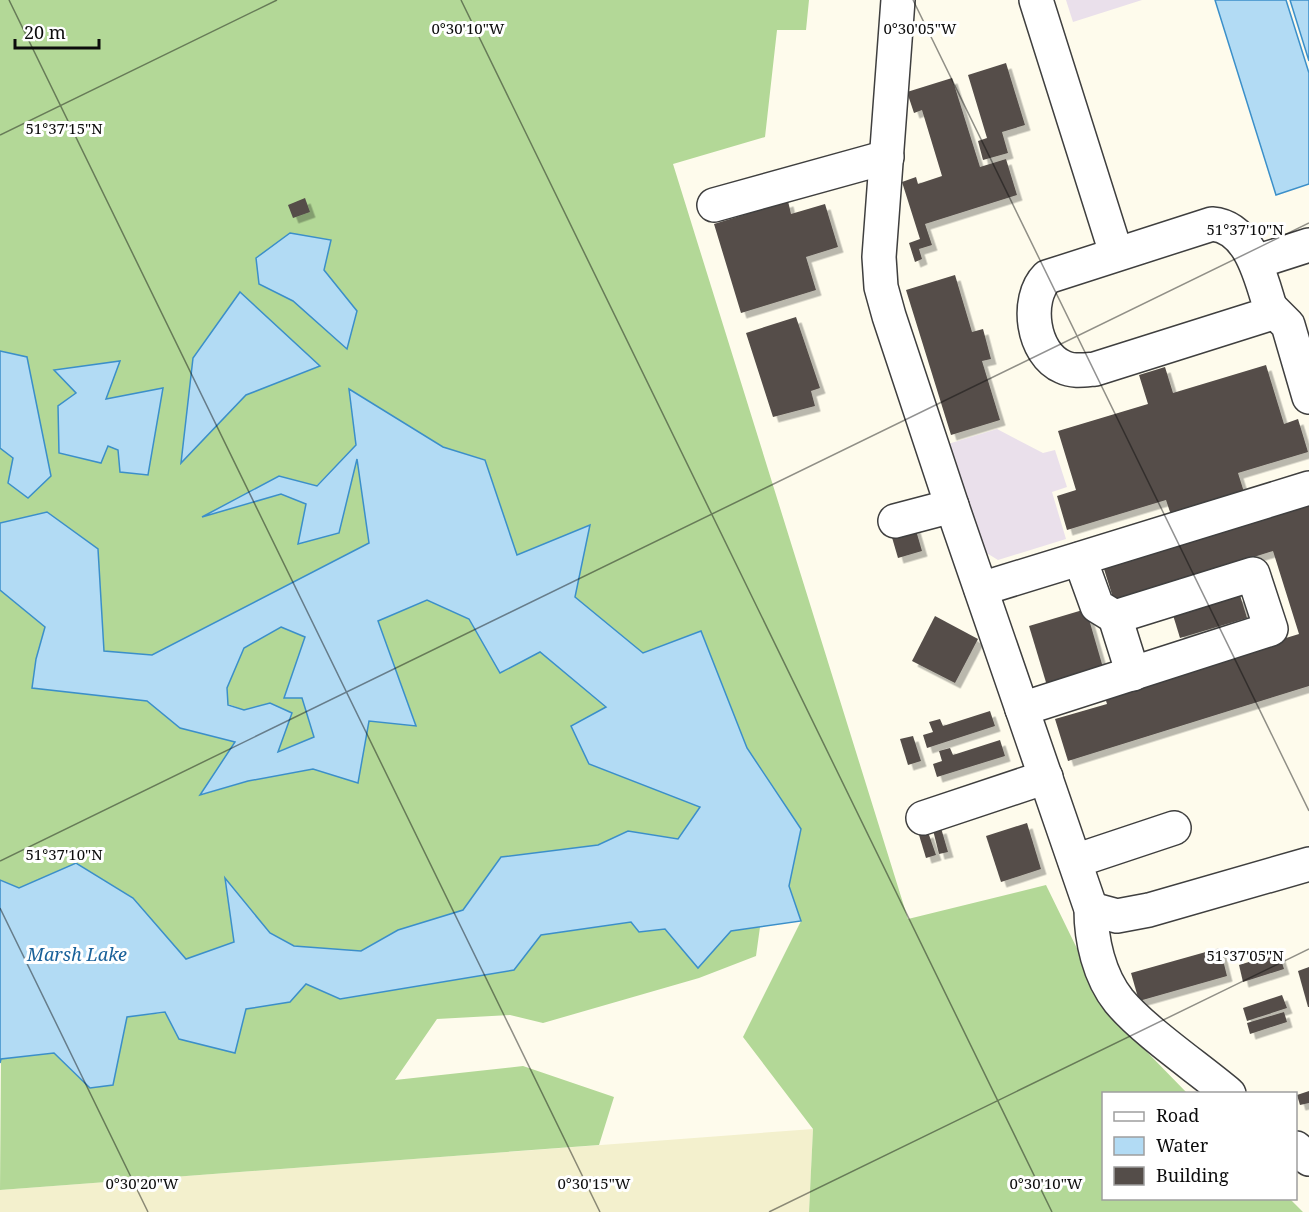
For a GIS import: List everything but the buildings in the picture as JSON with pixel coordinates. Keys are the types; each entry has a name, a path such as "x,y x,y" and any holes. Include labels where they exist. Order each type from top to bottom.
{"lane":[{"path":"898,0 879,257 881,287 952,506 1091,909 1091,935 1106,978 1119,1000 1227,1092"},
{"path":"1036,0 1116,253"},
{"path":"714,205 887,157"},
{"path":"1270,308 1266,315 1254,320 1095,369 1079,371 1063,368 1051,360 1035,330 1034,301 1038,285 1047,277 1212,224 1223,225 1234,232 1256,262 1270,308 1288,325 1309,397"},
{"path":"1256,262 1309,245"},
{"path":"981,589 1309,488"},
{"path":"895,521 952,506"},
{"path":"1080,559 1097,606 1114,617 1133,674"},
{"path":"1022,709 1272,629 1253,574 1114,617"},
{"path":"923,818 1046,777"},
{"path":"1074,861 1174,828"},
{"path":"1091,909 1117,916 1149,910 1309,864"},
{"path":"1297,1149 1309,1159"}],"shaded area":[{"path":"1066,0 1142,0 1073,22"},
{"path":"997,429 1043,453 1055,450 1067,487 1052,492 1066,539 998,560 980,549 948,444"},
{"path":"813,1129 809,1212 0,1212 0,1190"}],"green space":[{"path":"0,0 809,0 806,30 777,30 765,137 673,164 908,919 1046,885 1108,1012 1186,1092 1102,1092 1102,1200 1291,1200 1303,1212 809,1212 813,1129 743,1037 801,921 789,886 801,829 747,748 701,631 643,653 575,597 516,556 485,460 443,447 349,389 356,445 316,486 279,476 206,515 282,494 306,504 357,457 369,543 152,655 104,651 98,549 47,512 0,523"},
{"path":"0,590 45,627 36,659 32,688 147,701 180,728 236,742 201,795 248,781 313,769 358,782 369,721 416,725 378,621 427,600 469,619 500,672 540,652 606,707 589,764 700,806 678,839 628,831 598,845 501,857 463,910 398,930 361,951 294,946 270,933 225,880 234,942 186,959 133,898 76,863 19,888 0,880"},
{"path":"281,627 305,637 284,698 302,698 315,737 277,752 270,703 244,710 228,704 227,688 244,648"},
{"path":"631,922 639,932 665,928 698,968 731,931 760,927 756,956 699,978 543,1023 510,1015 437,1019 395,1080 523,1066 614,1097 599,1145 0,1190 1,1059 54,1053 90,1088 113,1085 126,1017 290,1002 306,984 340,999 513,970 541,935"}],"water":[{"path":"1215,0 1286,0 1309,73 1309,184 1276,195"},
{"path":"1290,0 1309,0 1309,61"},
{"path":"290,233 331,240 324,270 357,311 347,349 293,301 259,284 256,258"},
{"path":"240,292 320,366 246,395 181,463 193,358"},
{"path":"0,351 27,357 51,476 28,498 8,483 13,458 0,448"},
{"path":"120,361 106,399 163,388 148,475 120,472 118,450 108,446 101,463 59,453 58,406 76,393 54,370"},
{"name":"Marsh Lake","path":"349,389 443,447 485,460 517,555 590,525 575,597 643,653 701,631 747,748 801,829 789,886 801,921 731,931 698,968 665,929 639,932 631,922 541,935 514,970 340,999 306,984 290,1002 246,1009 235,1053 179,1039 165,1012 127,1017 113,1085 90,1088 54,1053 1,1059 0,1063 0,880 19,888 76,863 133,898 186,959 234,942 225,878 270,933 294,946 361,951 398,930 463,910 501,857 598,845 628,831 678,839 700,807 589,764 571,726 606,707 540,652 500,673 469,619 427,600 378,621 416,726 369,721 358,783 313,769 248,781 200,795 235,742 180,728 147,701 32,688 36,659 45,627 0,590 0,523 47,512 98,549 104,651 152,655 369,543 357,459 339,533 298,544 306,504 281,494 202,517 279,476 317,486 356,445","holes":["281,627 305,637 284,698 302,698 314,737 278,752 292,713 270,703 244,710 228,705 227,688 244,648"]}]}
